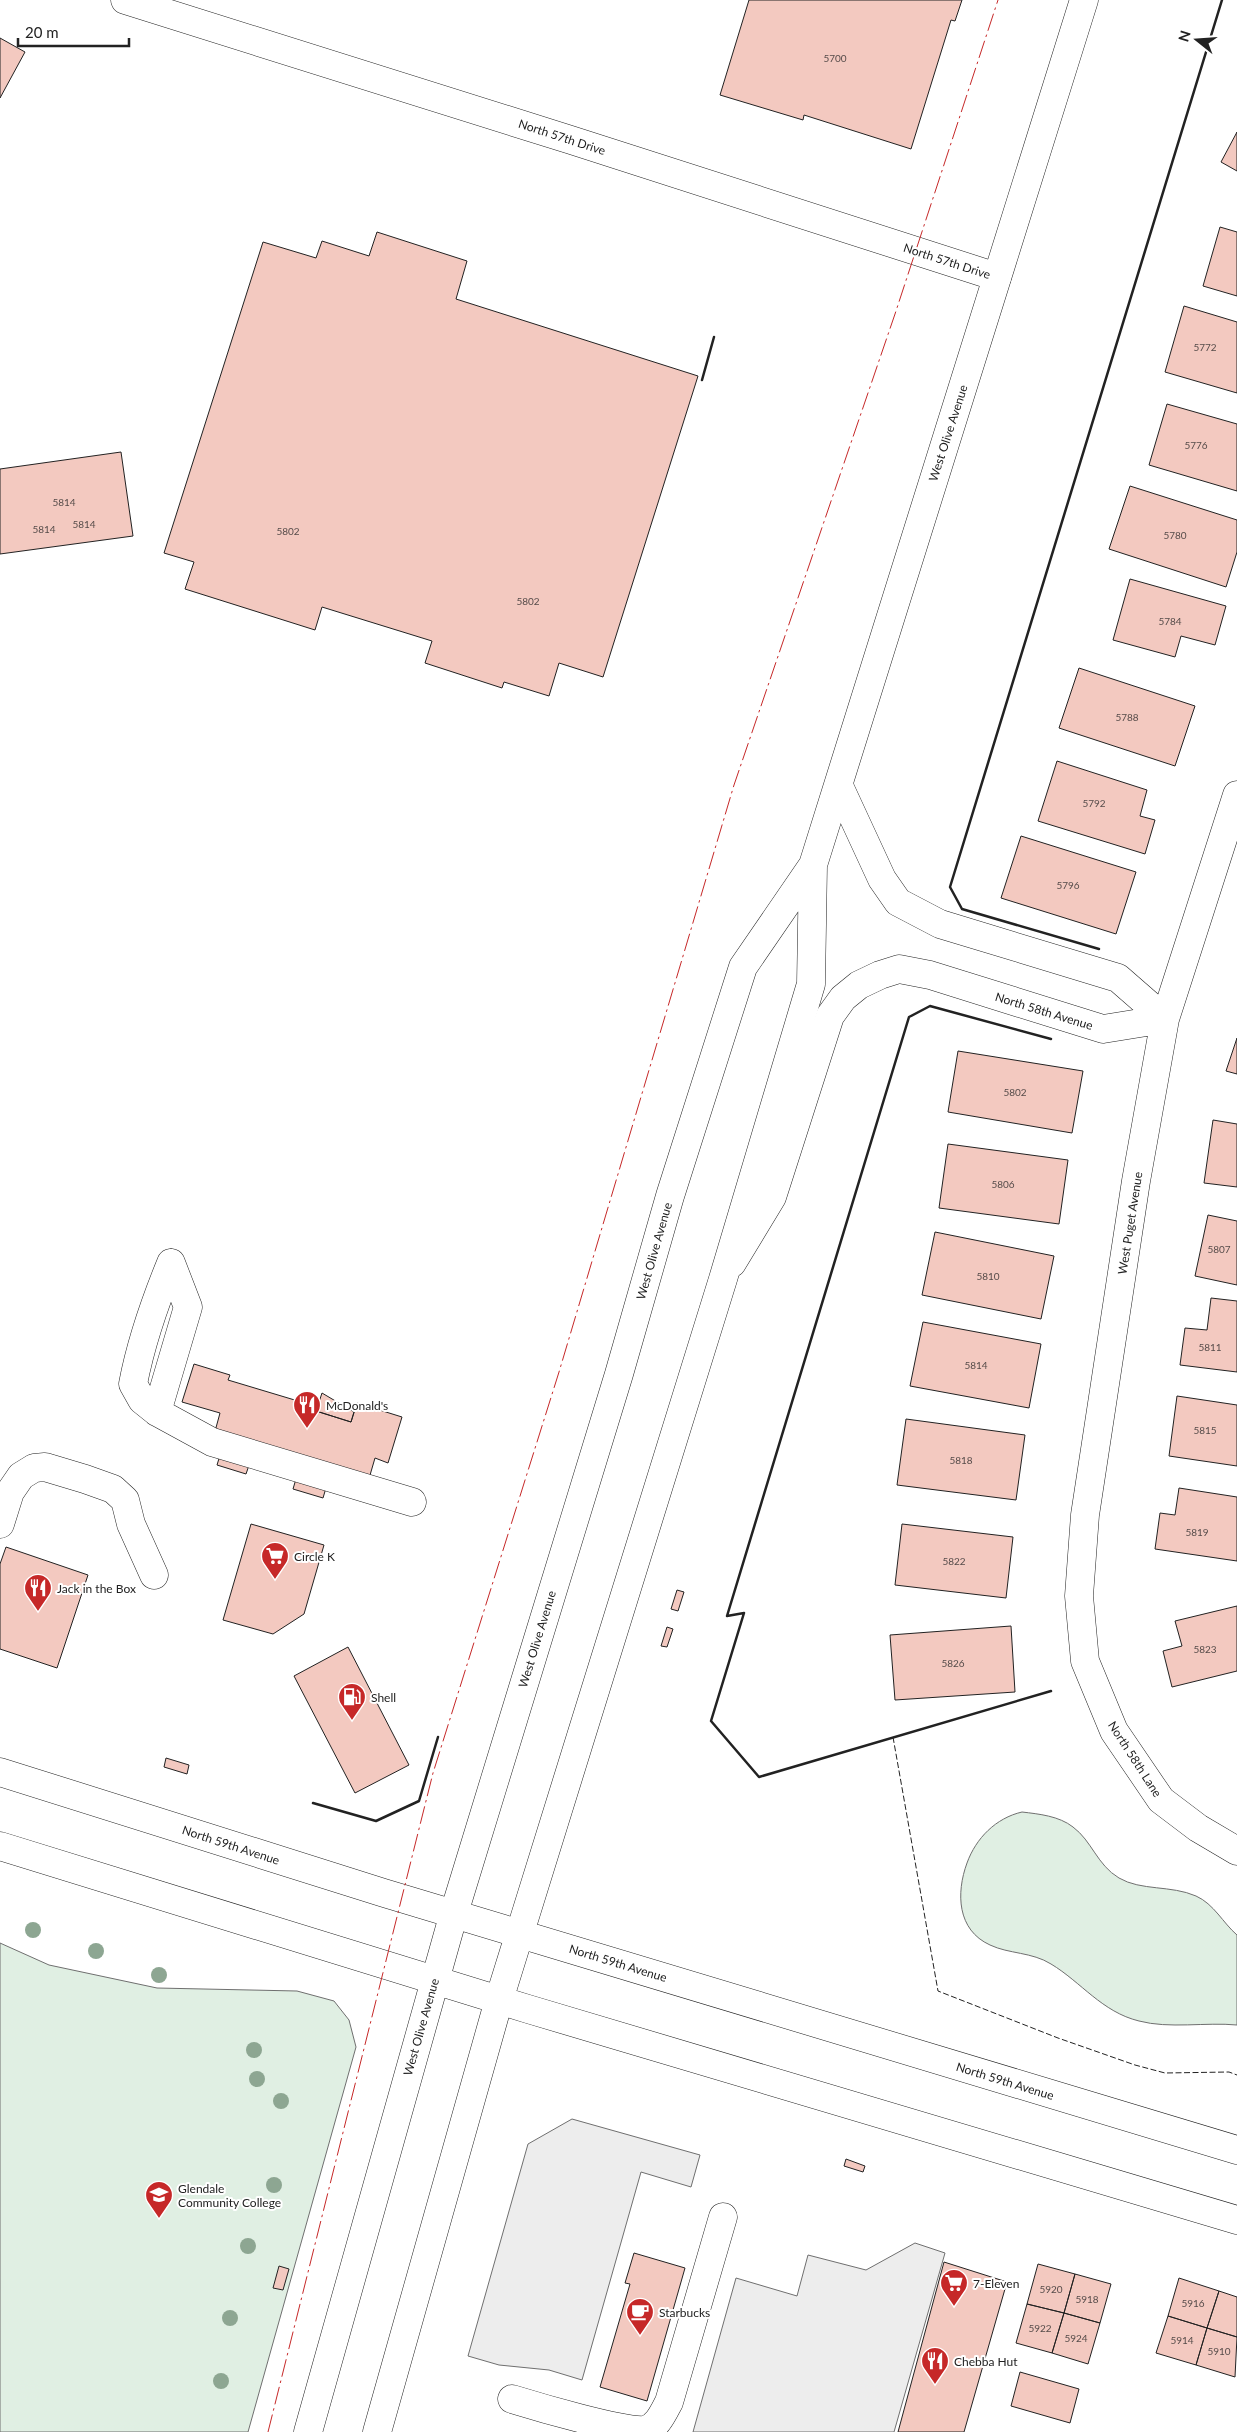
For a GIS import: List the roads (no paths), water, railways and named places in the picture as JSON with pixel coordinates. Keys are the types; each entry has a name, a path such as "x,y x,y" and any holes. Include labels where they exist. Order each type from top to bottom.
{"main road":[{"name":"North 57th Drive","path":"125,0 997,277"},
{"name":"West Olive Avenue","path":"308,2432 434,1980 613,1392 670,1196 744,967 813,866 1084,0"},
{"path":"839,786 882,879 898,902 940,924 1118,978 1165,1019"},
{"name":"West Puget Avenue","path":"1085,1661 1079,1596 1085,1515 1136,1181 1165,1019 1237,795"},
{"name":"West Olive Avenue","path":"377,2432 519,1933 722,1279 811,984 813,866"},
{"name":"North 58th Avenue","path":"722,1279 772,1197 830,1016 843,998 860,985 880,975 899,969 930,975 1103,1029 1165,1019"},
{"path":"171,1263 149,1319 132,1384 142,1400 157,1412 212,1442 412,1502"},
{"path":"0,1524 10,1492 21,1476 34,1468 45,1467 85,1478 113,1489 125,1500 131,1524 154,1575"},
{"name":"North 58th Lane","path":"1085,1661 1114,1731 1161,1800 1198,1828 1237,1851"},
{"name":"North 59th Avenue","path":"0,1772 519,1933 1237,2150"},
{"path":"0,1846 499,2000 1237,2220"},
{"path":"512,2399 622,2431 644,2430 657,2424 670,2402 723,2217"}],"place":[{"name":"McDonald's","path":"307,1429"},
{"name":"Circle K","path":"275,1580"},
{"name":"Jack in the Box","path":"38,1612"},
{"name":"Shell","path":"352,1721"},
{"name":"Glendale Community College","path":"159,2219"},
{"name":"7-Eleven","path":"954,2307"},
{"name":"Starbucks","path":"640,2336"},
{"name":"Chebba Hut","path":"935,2385"}]}
